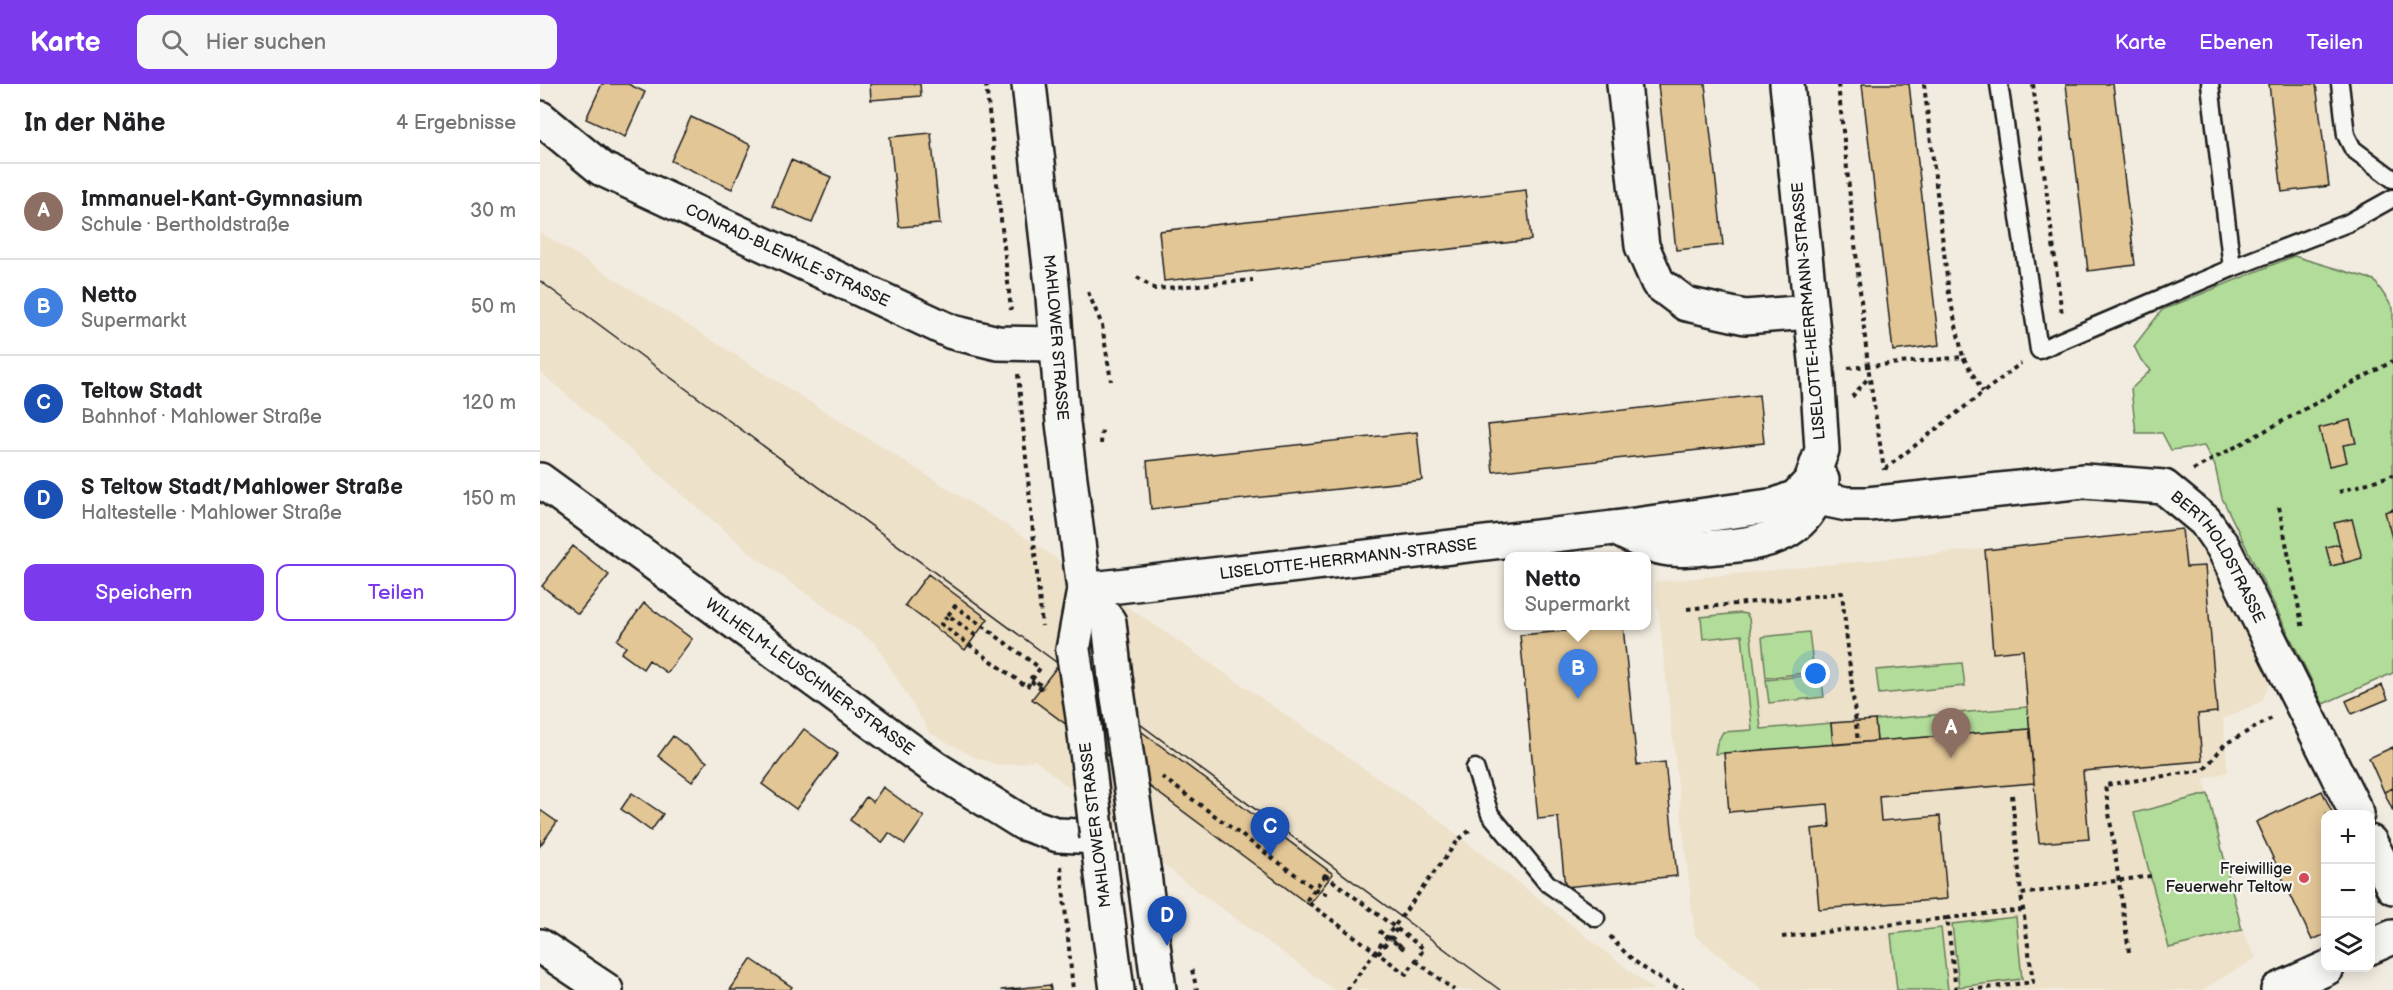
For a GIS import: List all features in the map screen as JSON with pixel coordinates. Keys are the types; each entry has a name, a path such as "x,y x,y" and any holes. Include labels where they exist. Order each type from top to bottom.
{"street":[{"name":"MAHLOWER STRASSE","path":"1029,84 1052,285 1063,423 1084,590 1073,650 1117,990"},
{"path":"1624,84 1642,246 1658,283 1686,304 1745,317 1810,312"},
{"name":"LISELOTTE-HERRMANN-STRASSE","path":"1084,590 1614,528 1776,505 1796,497 1811,481 1822,450 1817,370 1787,84"},
{"name":"CONRAD-BLENKLE-STRASSE","path":"540,118 602,169 952,332 998,344 1056,345"},
{"path":"1614,528 1646,543 1670,549 1737,546 1762,542 1799,524 1810,512 1818,498 1824,471 1822,450"},
{"name":"WILHELM-LEUSCHNER-STRASSE","path":"540,480 935,768 1023,823 1058,835 1097,837"},
{"name":"BERTHOLDSTRASSE","path":"1818,498 1847,504 1868,504 2084,482 2164,487 2205,521 2223,547 2355,810"},
{"name":"MAHLOWER STRASSE","path":"1084,590 1108,622 1159,990"},
{"path":"2375,852 2393,887"},
{"path":"2375,945 2393,937"},
{"path":"540,946 606,990"},
{"path":"2278,990 2321,971"}],"lane":[{"path":"1999,84 2039,350 2232,268 2348,223 2393,198"},
{"path":"2210,84 2232,268"},
{"path":"2340,84 2346,135 2353,149 2393,179"},
{"path":"1475,768 1490,814 1547,883 1596,918"}],"path":[{"path":"1838,84 1868,366 1884,469 2039,350"},
{"path":"1924,84 1949,294 1963,357 1983,392"},
{"path":"2033,84 2065,339"},
{"path":"1137,276 1155,289 1253,280"},
{"path":"1083,282 1102,325 1111,381"},
{"path":"1817,370 1963,357"},
{"path":"2164,487 2222,452 2393,361"},
{"path":"1101,449 1102,429"},
{"path":"2339,492 2393,475"},
{"path":"2279,507 2304,639"},
{"path":"1687,609 1842,593 1858,743"},
{"path":"955,606 1040,669 1030,679 1027,687 941,624 955,606"},
{"path":"948,615 976,636"},
{"path":"1030,679 1049,692"},
{"path":"2129,952 2105,785 2204,770 2225,744 2300,701"},
{"path":"1154,771 1315,889 1329,895"},
{"path":"1970,990 2033,982 2021,894 2012,795"},
{"path":"1058,835 1073,990"},
{"path":"1378,954 1459,839"},
{"path":"1325,875 1424,949 1406,975 1306,901 1315,889 1325,875"},
{"path":"2021,894 2151,876"},
{"path":"1782,937 2023,910"},
{"path":"1596,918 1620,948 1663,982 1684,990"},
{"path":"1947,918 1956,990"},
{"path":"1347,990 1397,929"},
{"path":"1380,931 1404,949"},
{"path":"1416,961 1454,990"}],"shaded area":[{"path":"540,232 1022,535 1181,643 1435,817 1654,990 1334,990 1181,879 1035,760 998,765 974,757 930,733 875,643 754,556 540,372"},
{"path":"2182,529 2199,539 2271,681 2262,701 2223,719 2228,772 2204,779 2242,930 2256,958 2202,990 1763,990 1695,936 1655,582"}],"green space":[{"path":"2294,256 2374,280 2393,308 2393,673 2323,704 2222,498 2215,466 2204,446 2171,450 2162,433 2136,433 2131,389 2151,370 2141,360 2134,346 2162,310"},
{"path":"1746,614 1749,618 1761,729 1831,723 1833,745 1715,754 1717,743 1723,732 1752,730 1742,635 1703,639 1701,617"},
{"path":"1809,632 1814,672 1766,678 1762,637"},
{"path":"1962,663 1965,686 1879,694 1876,670"},
{"path":"1821,674 1824,697 1769,703 1766,680"},
{"path":"2028,707 2030,729 1877,741 1875,720"},
{"path":"2208,794 2242,930 2169,948 2134,813"},
{"path":"2016,917 2022,979 1959,987 1952,924"},
{"path":"1941,928 1948,990 1897,990 1891,934"}],"building":[{"path":"602,84 628,84 645,92 625,137 586,119"},
{"path":"870,84 920,84 921,96 871,100"},
{"path":"1658,84 1705,84 1723,245 1676,250"},
{"path":"1862,84 1909,84 1939,345 1893,351"},
{"path":"2066,84 2113,84 2135,265 2088,271"},
{"path":"2269,84 2316,84 2329,186 2282,192"},
{"path":"691,117 751,145 732,189 671,161"},
{"path":"931,133 940,224 899,227 890,137"},
{"path":"791,160 831,177 812,223 772,206"},
{"path":"1526,190 1531,240 1164,281 1159,231"},
{"path":"1759,395 1764,443 1493,472 1488,425"},
{"path":"2350,420 2356,443 2343,445 2347,462 2329,466 2319,428"},
{"path":"1417,432 1422,480 1151,509 1147,461"},
{"path":"2393,509 2393,542 2385,512"},
{"path":"2352,519 2362,558 2344,563 2334,523"},
{"path":"2182,529 2186,567 2205,566 2217,712 2198,714 2202,761 2083,771 2089,839 2039,843 2023,650 1993,653 1985,550"},
{"path":"2339,544 2344,563 2331,566 2326,547"},
{"path":"573,546 609,575 578,614 542,586"},
{"path":"928,574 988,619 965,650 905,605"},
{"path":"644,603 692,639 667,673 649,660 643,669 621,653 626,647 617,640"},
{"path":"1577,630 1623,630 1637,765 1665,762 1677,876 1565,887 1558,817 1538,819 1520,635"},
{"path":"1056,668 1333,874 1309,905 1032,699"},
{"path":"2382,685 2388,699 2352,714 2346,701"},
{"path":"1875,720 1877,741 1833,745 1831,723"},
{"path":"804,729 838,754 796,809 762,784"},
{"path":"2030,729 2034,783 1879,796 1881,821 1940,816 1947,899 1819,909 1812,829 1830,827 1828,804 1729,812 1724,753"},
{"path":"673,736 707,762 692,782 658,756"},
{"path":"2393,747 2393,788 2384,792 2369,758"},
{"path":"883,787 924,817 905,844 889,833 882,843 850,820 866,797 873,802"},
{"path":"2393,788 2393,811 2384,792"},
{"name":"Freiwillige Feuerwehr Teltow","path":"2322,791 2331,810 2321,810 2321,936 2312,940 2256,822"},
{"path":"632,793 663,814 651,831 621,809"},
{"path":"540,810 557,822 540,846"},
{"path":"751,959 792,987 790,990 730,990"},
{"path":"1050,985 1051,990 1001,990"}],"tram line":[{"path":"540,281 1500,990"}],"place":[{"name":"Netto","path":"1578,699"},
{"name":"Immanuel-Kant-Gymnasium","path":"1951,758"},
{"name":"Teltow Stadt","path":"1270,857"},
{"name":"Freiwillige Feuerwehr Teltow","path":"2304,878"},
{"name":"S Teltow Stadt/Mahlower Straße","path":"1167,946"}]}
